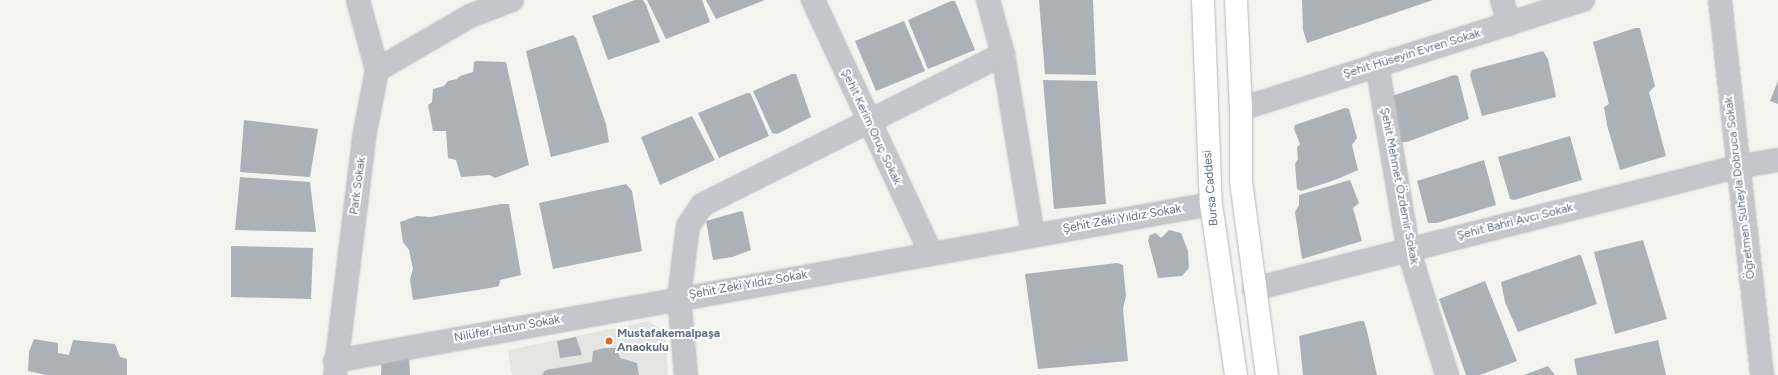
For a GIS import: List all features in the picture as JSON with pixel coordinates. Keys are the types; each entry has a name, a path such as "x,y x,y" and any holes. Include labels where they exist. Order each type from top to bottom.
{"main road":[{"name":"Bursa Caddesi","path":"1203,0 1211,204 1236,375"},
{"path":"1236,0 1241,109 1241,181 1254,289 1267,375"}],"street":[{"name":"Park Sokak","path":"335,368 365,132 377,70 358,0"},
{"path":"377,70 470,16 512,0"},
{"name":"Şehit Kerim Oruç Sokak","path":"813,0 868,123 931,253"},
{"path":"988,0 1003,54 1033,235"},
{"path":"1502,0 1509,24"},
{"name":"Şehit Hüseyin Evren Sokak","path":"1241,109 1377,64 1583,0"},
{"name":"Öğretmen Süheyla Dobruca Sokak","path":"1720,0 1737,167 1762,375"},
{"name":"Şehit Zeki Yıldız Sokak","path":"1003,54 702,205 688,226 679,298 1211,204"},
{"name":"Şehit Mehmet Özdemir Sokak","path":"1377,64 1408,248 1447,375"},
{"name":"Şehit Bahri Avcı Sokak","path":"1254,289 1408,248 1737,167 1778,160"},
{"path":"679,298 686,375"},
{"name":"Nilüfer Hatun Sokak","path":"335,368 679,298"}],"shaded area":[{"name":"Mustafakemalpaşa Anaokulu","path":"649,321 665,332 668,375 512,375 508,350"}],"building":[{"path":"635,0 643,0 646,5 660,42 608,60 592,16"},
{"path":"647,0 702,0 710,22 666,39"},
{"path":"706,0 765,0 716,19"},
{"path":"1039,0 1093,0 1096,75 1045,74"},
{"path":"1302,0 1433,0 1307,43 1303,30"},
{"path":"951,1 955,1 975,50 928,69 908,20"},
{"path":"904,21 925,71 876,91 855,41"},
{"path":"1635,28 1640,28 1655,86 1649,92 1666,156 1620,170 1607,125 1604,107 1609,104 1593,42"},
{"path":"573,35 576,38 606,124 609,142 551,157 526,51"},
{"path":"1543,51 1548,59 1556,97 1482,116 1470,75 1472,70"},
{"path":"474,62 506,62 529,165 495,178 490,175 461,177 456,160 448,158 446,131 433,131 428,105 432,102 433,89 444,86 448,81 473,72"},
{"path":"792,74 796,74 811,117 777,134 772,133 753,91"},
{"path":"1454,75 1458,76 1469,119 1407,142 1400,142 1389,97"},
{"path":"1043,80 1097,81 1106,204 1054,209"},
{"path":"1778,81 1778,104 1770,101"},
{"path":"750,93 769,136 719,158 698,113"},
{"path":"1345,108 1349,109 1357,138 1352,145 1358,170 1335,180 1301,191 1297,189 1295,164 1298,159 1297,148 1300,144 1294,129 1295,125"},
{"path":"692,116 715,160 660,185 641,137"},
{"path":"244,120 318,129 310,177 240,172"},
{"path":"1570,136 1582,180 1514,200 1510,199 1498,157"},
{"path":"1484,160 1496,205 1437,223 1428,223 1417,181"},
{"path":"240,177 310,182 316,232 235,230"},
{"path":"1350,180 1359,203 1353,208 1362,241 1302,259 1295,212 1299,205 1299,195"},
{"path":"626,184 632,191 642,251 553,269 539,203"},
{"path":"501,204 509,204 521,275 500,280 499,286 413,300 410,279 413,269 409,250 403,242 400,222 417,216 430,217"},
{"path":"741,211 743,212 751,250 732,257 713,260 706,221"},
{"path":"1169,230 1181,233 1188,251 1189,268 1182,276 1158,278 1148,240 1150,235 1156,233 1161,238"},
{"path":"1643,240 1667,319 1615,334 1594,252"},
{"path":"231,246 313,248 311,299 231,297"},
{"path":"1581,255 1597,304 1518,332 1505,302 1501,282"},
{"path":"1117,263 1123,265 1126,296 1123,309 1128,361 1038,369 1025,274"},
{"path":"1485,281 1517,361 1480,375 1466,375 1439,299"},
{"path":"1364,321 1377,375 1303,375 1299,336"},
{"path":"576,337 582,355 560,358 557,341"},
{"path":"34,339 58,343 58,353 69,355 73,340 115,344 120,357 127,359 127,375 47,375 28,371 29,352"},
{"path":"1658,340 1666,375 1577,375 1574,359"},
{"path":"604,348 617,348 620,358 637,363 639,375 541,375 546,370 592,362 593,351"},
{"path":"409,353 410,375 381,375 382,356"},
{"path":"1548,366 1555,375 1524,375"}],"place":[{"name":"Mustafakemalpaşa Anaokulu","path":"609,341"}]}
